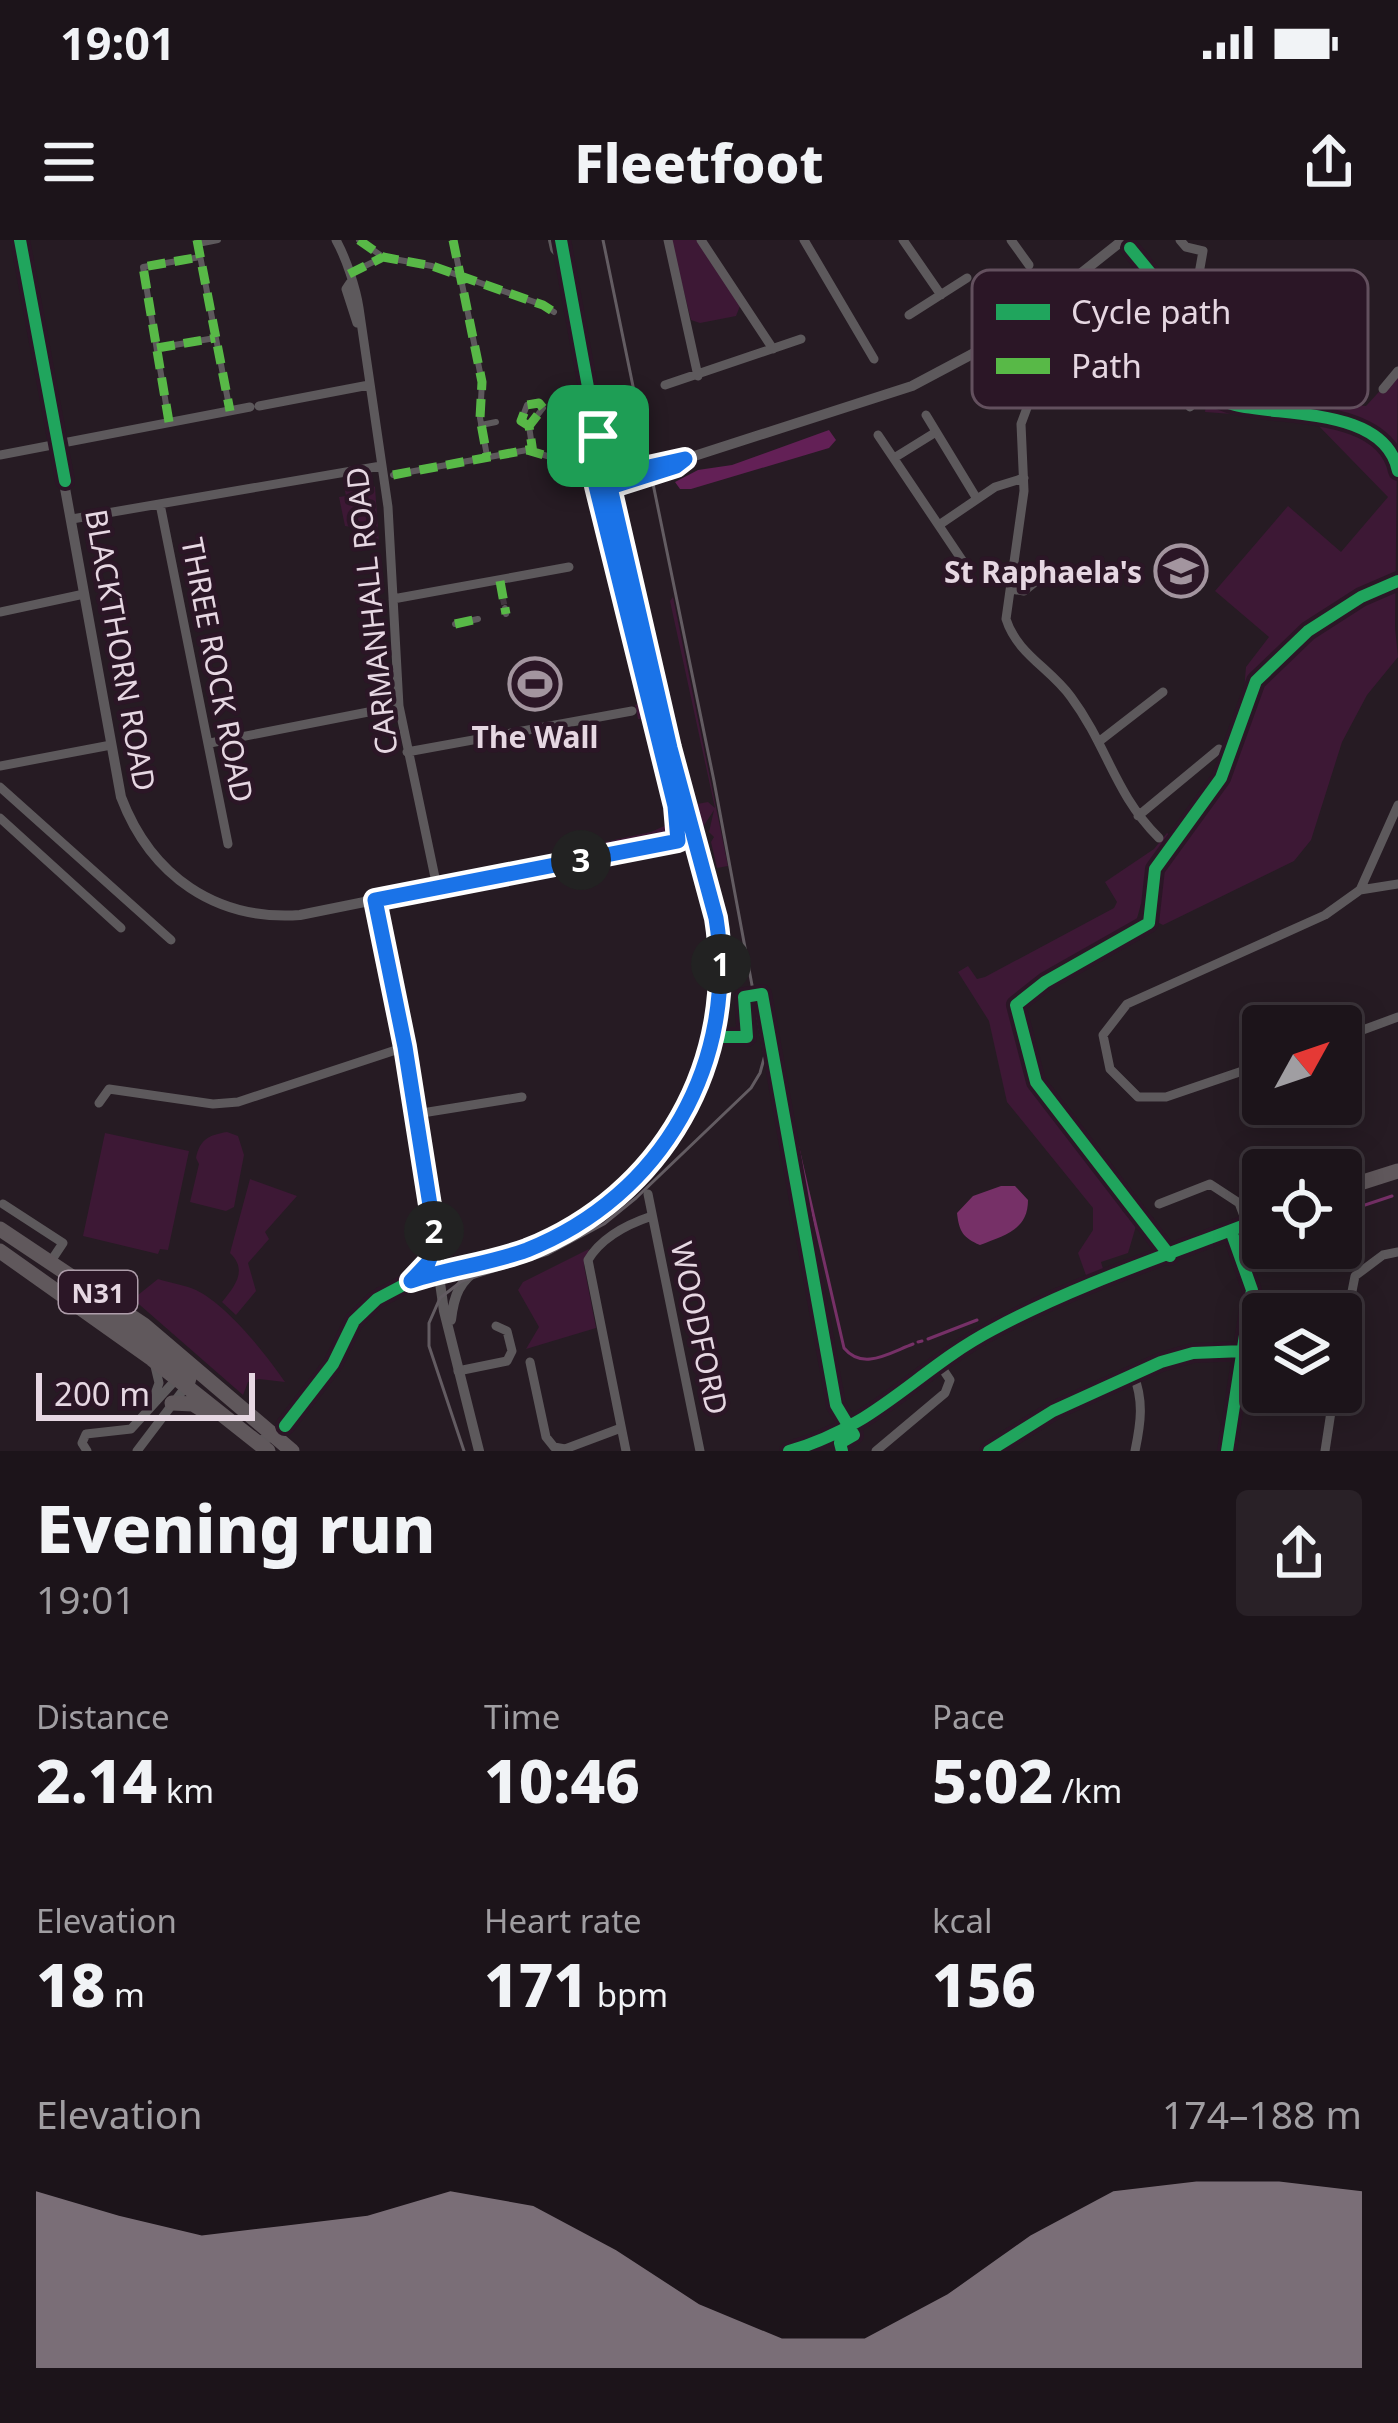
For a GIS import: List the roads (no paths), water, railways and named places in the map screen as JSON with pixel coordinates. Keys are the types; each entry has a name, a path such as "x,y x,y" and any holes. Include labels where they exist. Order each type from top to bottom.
{"highway":[{"path":"1362,1182 1398,1171"},
{"path":"789,1451 868,1418 988,1332 1242,1227"},
{"path":"0,1232 185,1374"},
{"name":"N31","path":"0,1232 51,1261 266,1443 292,1451"},
{"name":"N31","path":"0,1251 152,1359 185,1374 266,1443"},
{"path":"172,1403 193,1404 238,1435 266,1443"}],"street":[{"name":"BLACKTHORN ROAD","path":"20,240 121,797 136,832 175,880 232,910 274,917 696,835"},
{"path":"218,240 197,242 230,411"},
{"path":"359,240 383,257 462,275 554,312"},
{"path":"453,240 482,382 480,422 487,456"},
{"path":"266,1443 333,1364 354,1321 377,1299 411,1281 489,1262 550,1240 614,1197 657,1156 690,1104 708,1058 720,983 716,918 670,748 609,482 607,452 598,436 563,256 555,249 557,240"},
{"path":"668,240 698,376"},
{"path":"700,240 773,349"},
{"path":"804,240 874,359"},
{"path":"903,240 941,295"},
{"path":"1011,240 1029,266"},
{"path":"1085,270 1123,240 1146,270"},
{"path":"1180,240 1186,247 1203,251 1200,270"},
{"name":"CARMANHALL ROAD","path":"339,243 356,288 388,507 399,706 437,887"},
{"path":"169,422 143,267 200,257"},
{"path":"349,279 383,257"},
{"path":"909,315 967,278"},
{"path":"157,349 214,338"},
{"path":"665,385 802,339"},
{"path":"609,482 676,466 685,459 912,386 972,354"},
{"path":"1383,389 1398,370"},
{"path":"0,455 369,386"},
{"path":"522,423 546,407 527,405 522,423 533,453"},
{"path":"1027,408 1021,424 1024,478 1006,619 1017,646 1060,684 1101,740 1120,790 1160,838"},
{"path":"926,415 977,499"},
{"path":"470,420 496,422"},
{"path":"894,458 936,433"},
{"path":"878,435 966,566"},
{"path":"393,476 526,450 554,458"},
{"path":"72,519 381,466"},
{"path":"939,524 1010,479 1024,478"},
{"name":"THREE ROCK ROAD","path":"160,505 228,844"},
{"path":"393,599 500,585 569,567"},
{"path":"1011,590 1024,591 1039,579"},
{"path":"0,611 85,594"},
{"path":"455,624 478,619"},
{"path":"1101,740 1163,692"},
{"path":"210,743 399,706"},
{"path":"407,752 632,711"},
{"path":"0,766 111,745"},
{"path":"1138,816 1216,757"},
{"path":"0,787 171,940"},
{"path":"1360,890 1398,805"},
{"path":"0,818 121,928"},
{"path":"1242,1071 1152,1100 1138,1097 1118,1080 1103,1035 1127,1004 1324,915 1360,890 1394,884 1376,861"},
{"path":"375,900 405,1047 443,1305 478,1451"},
{"path":"1362,1030 1398,1017"},
{"path":"99,1103 109,1089 213,1104 238,1102 405,1047"},
{"path":"416,1114 522,1097"},
{"path":"1159,1204 1210,1184 1239,1203 1242,1211"},
{"name":"WOODFORD","path":"648,1194 700,1451"},
{"path":"3,1204 63,1243 51,1261"},
{"name":"WOODFORD","path":"626,1451 587,1260 593,1250 633,1222 652,1216"},
{"path":"436,1247 464,1267"},
{"path":"411,1281 436,1247"},
{"path":"1351,1293 1358,1272 1398,1252"},
{"path":"450,1327 458,1288 489,1262"},
{"path":"411,1281 433,1289 443,1305"},
{"path":"458,1371 507,1361 512,1352 507,1331 496,1326"},
{"path":"989,1451 1053,1411 1133,1373 1193,1353 1242,1351"},
{"path":"147,1413 159,1383 152,1359"},
{"path":"530,1362 546,1437 554,1447 566,1449 621,1428"},
{"path":"1227,1451 1242,1363"},
{"path":"876,1451 945,1393 950,1380 940,1365"},
{"path":"1133,1373 1142,1414 1135,1451"},
{"path":"131,1430 141,1446 172,1403 185,1374"},
{"path":"86,1451 82,1443 86,1434 131,1430 185,1374"},
{"path":"1325,1451 1331,1413"}],"waterway":[{"path":"792,1122 844,1348 868,1359 913,1344"},
{"path":"1362,1206 1392,1196"},
{"path":"928,1339 977,1320"},
{"path":"918,1342 922,1341"}],"tunnel":[{"path":"501,590 505,608"}],"tram line":[{"path":"464,1451 429,1346 429,1323 440,1298 462,1281 548,1254 604,1224 751,1088 765,1055 603,240"}],"place":[{"name":"St Raphaela's","path":"1181,571"},
{"name":"The Wall","path":"535,684"}]}
